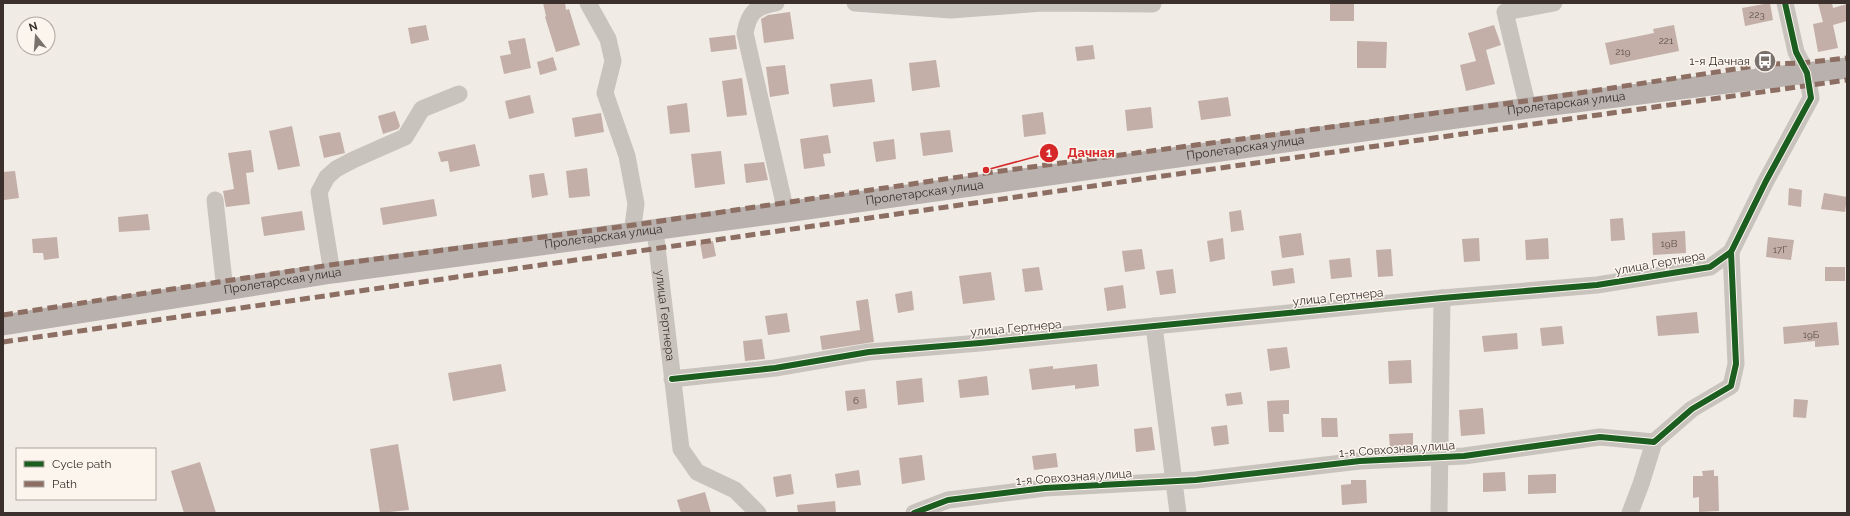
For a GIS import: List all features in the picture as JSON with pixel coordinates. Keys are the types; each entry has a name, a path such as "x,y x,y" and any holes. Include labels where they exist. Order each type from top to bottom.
{"main road":[{"name":"Пролетарская улица","path":"3,325 332,274 1528,108 1847,68"}],"street":[{"path":"588,3 608,39 613,61 605,93 627,156 636,204 632,233"},
{"path":"776,3 763,6 754,12 747,20 745,33 786,212"},
{"path":"855,3 951,10 1043,3 1153,4"},
{"path":"1528,108 1505,12 1554,3"},
{"name":"улица Гертнера","path":"655,230 672,379 775,368 869,352 1442,298 1597,285 1710,267 1731,252 1766,181 1811,98 1807,73 1796,52 1785,3"},
{"path":"332,274 319,192 326,177 347,163 405,137 422,109 459,94"},
{"path":"214,200 225,290"},
{"path":"1630,513 1654,442 1692,409 1731,386 1736,364 1731,252"},
{"path":"1439,513 1442,298"},
{"path":"1154,326 1178,513"},
{"path":"672,379 681,449 697,472 735,490 758,513"},
{"name":"1-я Совхозная улица","path":"914,513 948,500 1045,488 1175,481 1360,461 1464,456 1600,438 1654,442"}],"building":[{"path":"543,3 565,3 566,10 569,9 580,45 556,52 545,17"},
{"path":"1330,3 1354,3 1354,21 1330,21"},
{"path":"1770,3 1773,20 1745,26 1742,8"},
{"path":"1818,3 1832,3 1833,8 1847,4 1847,21 1833,25 1838,48 1818,52 1813,24 1823,22"},
{"path":"790,12 794,39 764,43 761,19 768,15"},
{"path":"426,25 429,40 411,44 408,28"},
{"path":"1494,25 1501,45 1486,50 1495,84 1466,91 1460,65 1476,61 1468,33"},
{"path":"1674,25 1679,51 1610,65 1605,43 1654,33 1653,29"},
{"path":"735,35 737,49 711,52 709,38"},
{"path":"525,38 531,68 504,74 500,56 511,54 508,41"},
{"path":"1357,41 1387,42 1386,68 1357,68"},
{"path":"1093,45 1095,59 1077,61 1075,47"},
{"path":"553,57 557,70 540,75 537,62"},
{"path":"936,60 940,87 912,91 909,63"},
{"path":"785,65 789,94 770,97 766,67"},
{"path":"742,78 747,115 727,117 722,81"},
{"path":"872,79 875,102 833,107 830,84"},
{"path":"530,95 534,113 509,119 505,101"},
{"path":"1228,97 1231,116 1201,120 1198,101"},
{"path":"687,103 690,132 670,134 667,106"},
{"path":"1151,107 1153,128 1127,131 1125,110"},
{"path":"395,111 400,126 398,129 383,134 378,116"},
{"path":"1043,112 1046,134 1024,137 1022,115"},
{"path":"601,113 604,132 575,137 572,118"},
{"path":"292,126 300,166 278,170 269,131"},
{"path":"950,130 953,152 923,156 920,133"},
{"path":"340,132 345,153 324,158 319,136"},
{"path":"828,135 831,153 823,154 825,166 804,169 800,139"},
{"path":"894,139 896,159 876,162 873,142"},
{"path":"475,144 480,166 450,172 448,161 441,162 438,152"},
{"path":"251,150 254,172 246,173 250,204 226,207 223,191 234,189 228,153"},
{"path":"721,151 725,184 695,188 691,154"},
{"path":"764,162 768,180 746,183 744,164"},
{"path":"587,168 590,196 569,198 566,171"},
{"path":"15,171 19,198 4,200 3,172"},
{"path":"544,173 548,195 532,198 529,175"},
{"path":"1789,188 1802,190 1801,207 1788,205"},
{"path":"1824,193 1847,197 1845,212 1821,209"},
{"path":"434,199 437,216 383,225 380,208"},
{"path":"1241,210 1244,230 1231,232 1229,212"},
{"path":"302,211 305,230 264,236 261,217"},
{"path":"148,214 150,230 119,232 118,217"},
{"path":"1623,218 1625,240 1611,241 1610,219"},
{"path":"1685,231 1686,253 1653,255 1652,233"},
{"path":"1301,233 1304,255 1282,258 1279,236"},
{"path":"57,237 59,258 44,260 43,253 33,253 32,239"},
{"path":"1768,237 1794,240 1791,260 1766,257"},
{"path":"1223,238 1225,259 1210,262 1207,241"},
{"path":"1479,238 1480,261 1464,262 1462,239"},
{"path":"1548,238 1549,259 1526,260 1525,240"},
{"path":"713,241 716,256 703,259 700,243"},
{"path":"1142,249 1145,269 1125,272 1122,251"},
{"path":"1391,249 1393,276 1378,277 1376,250"},
{"path":"1350,258 1352,277 1331,279 1329,260"},
{"path":"1039,267 1043,290 1025,292 1022,269"},
{"path":"1825,267 1845,267 1845,281 1825,281"},
{"path":"1293,268 1295,283 1273,286 1271,271"},
{"path":"1173,269 1176,293 1160,295 1156,271"},
{"path":"991,272 995,300 963,304 959,276"},
{"path":"1123,285 1126,308 1107,311 1104,288"},
{"path":"912,291 914,310 898,313 895,294"},
{"path":"868,299 874,342 822,350 820,336 860,330 856,301"},
{"path":"1697,312 1699,333 1658,336 1656,316"},
{"path":"787,313 790,332 768,335 765,316"},
{"path":"1837,322 1839,345 1815,347 1815,341 1784,344 1783,327"},
{"path":"1562,326 1564,344 1542,346 1540,328"},
{"path":"1517,333 1518,349 1484,352 1482,336"},
{"path":"762,339 765,359 745,361 743,341"},
{"path":"1287,347 1290,368 1270,371 1267,349"},
{"path":"1411,360 1412,383 1389,384 1388,361"},
{"path":"501,364 506,391 453,401 448,373"},
{"path":"1097,364 1099,386 1075,389 1075,385 1032,390 1029,369 1053,366 1053,369"},
{"path":"987,376 989,395 960,398 958,380"},
{"path":"922,378 924,402 898,405 896,381"},
{"path":"865,389 867,408 847,411 845,391"},
{"path":"1241,392 1243,404 1227,406 1225,394"},
{"path":"1794,399 1808,400 1806,418 1793,417"},
{"path":"1289,400 1289,414 1283,414 1284,432 1269,432 1267,401"},
{"path":"1483,408 1485,434 1461,436 1459,410"},
{"path":"1321,418 1337,418 1338,437 1322,437"},
{"path":"1227,425 1229,444 1214,446 1211,427"},
{"path":"1152,427 1155,450 1136,452 1134,429"},
{"path":"1413,433 1413,448 1390,450 1389,434"},
{"path":"398,444 409,510 380,513 370,449"},
{"path":"1056,453 1058,467 1034,470 1032,456"},
{"path":"922,455 925,480 902,484 899,458"},
{"path":"200,462 216,513 184,513 171,471"},
{"path":"859,470 861,485 837,488 835,474"},
{"path":"1714,470 1714,476 1718,476 1719,511 1699,512 1699,497 1693,498 1693,476 1703,476 1702,471"},
{"path":"1505,472 1506,491 1483,492 1483,473"},
{"path":"791,474 794,494 776,497 773,477"},
{"path":"1556,474 1556,493 1528,494 1528,475"},
{"path":"1351,480 1366,480 1367,503 1342,505 1341,485 1351,484"},
{"path":"705,492 711,513 681,513 677,500"},
{"path":"835,501 836,513 798,513 797,505"}],"marked path":[{"path":"3,315 330,265 634,225 986,173 1526,101 1769,64 1802,63 1847,58"},
{"path":"3,342 1847,80"}],"cycle path":[{"path":"672,379 775,368 869,352 980,343 1442,298 1597,285 1710,267 1731,252 1766,181 1811,98 1807,73 1796,52 1785,3"},
{"path":"914,513 948,500 1045,488 1196,480 1360,461 1464,456 1600,437 1654,442 1692,409 1731,386 1736,364 1731,252"}],"place":[{"name":"1-я Дачная","path":"1765,61"},
{"name":"Дачная","path":"986,170"}]}
